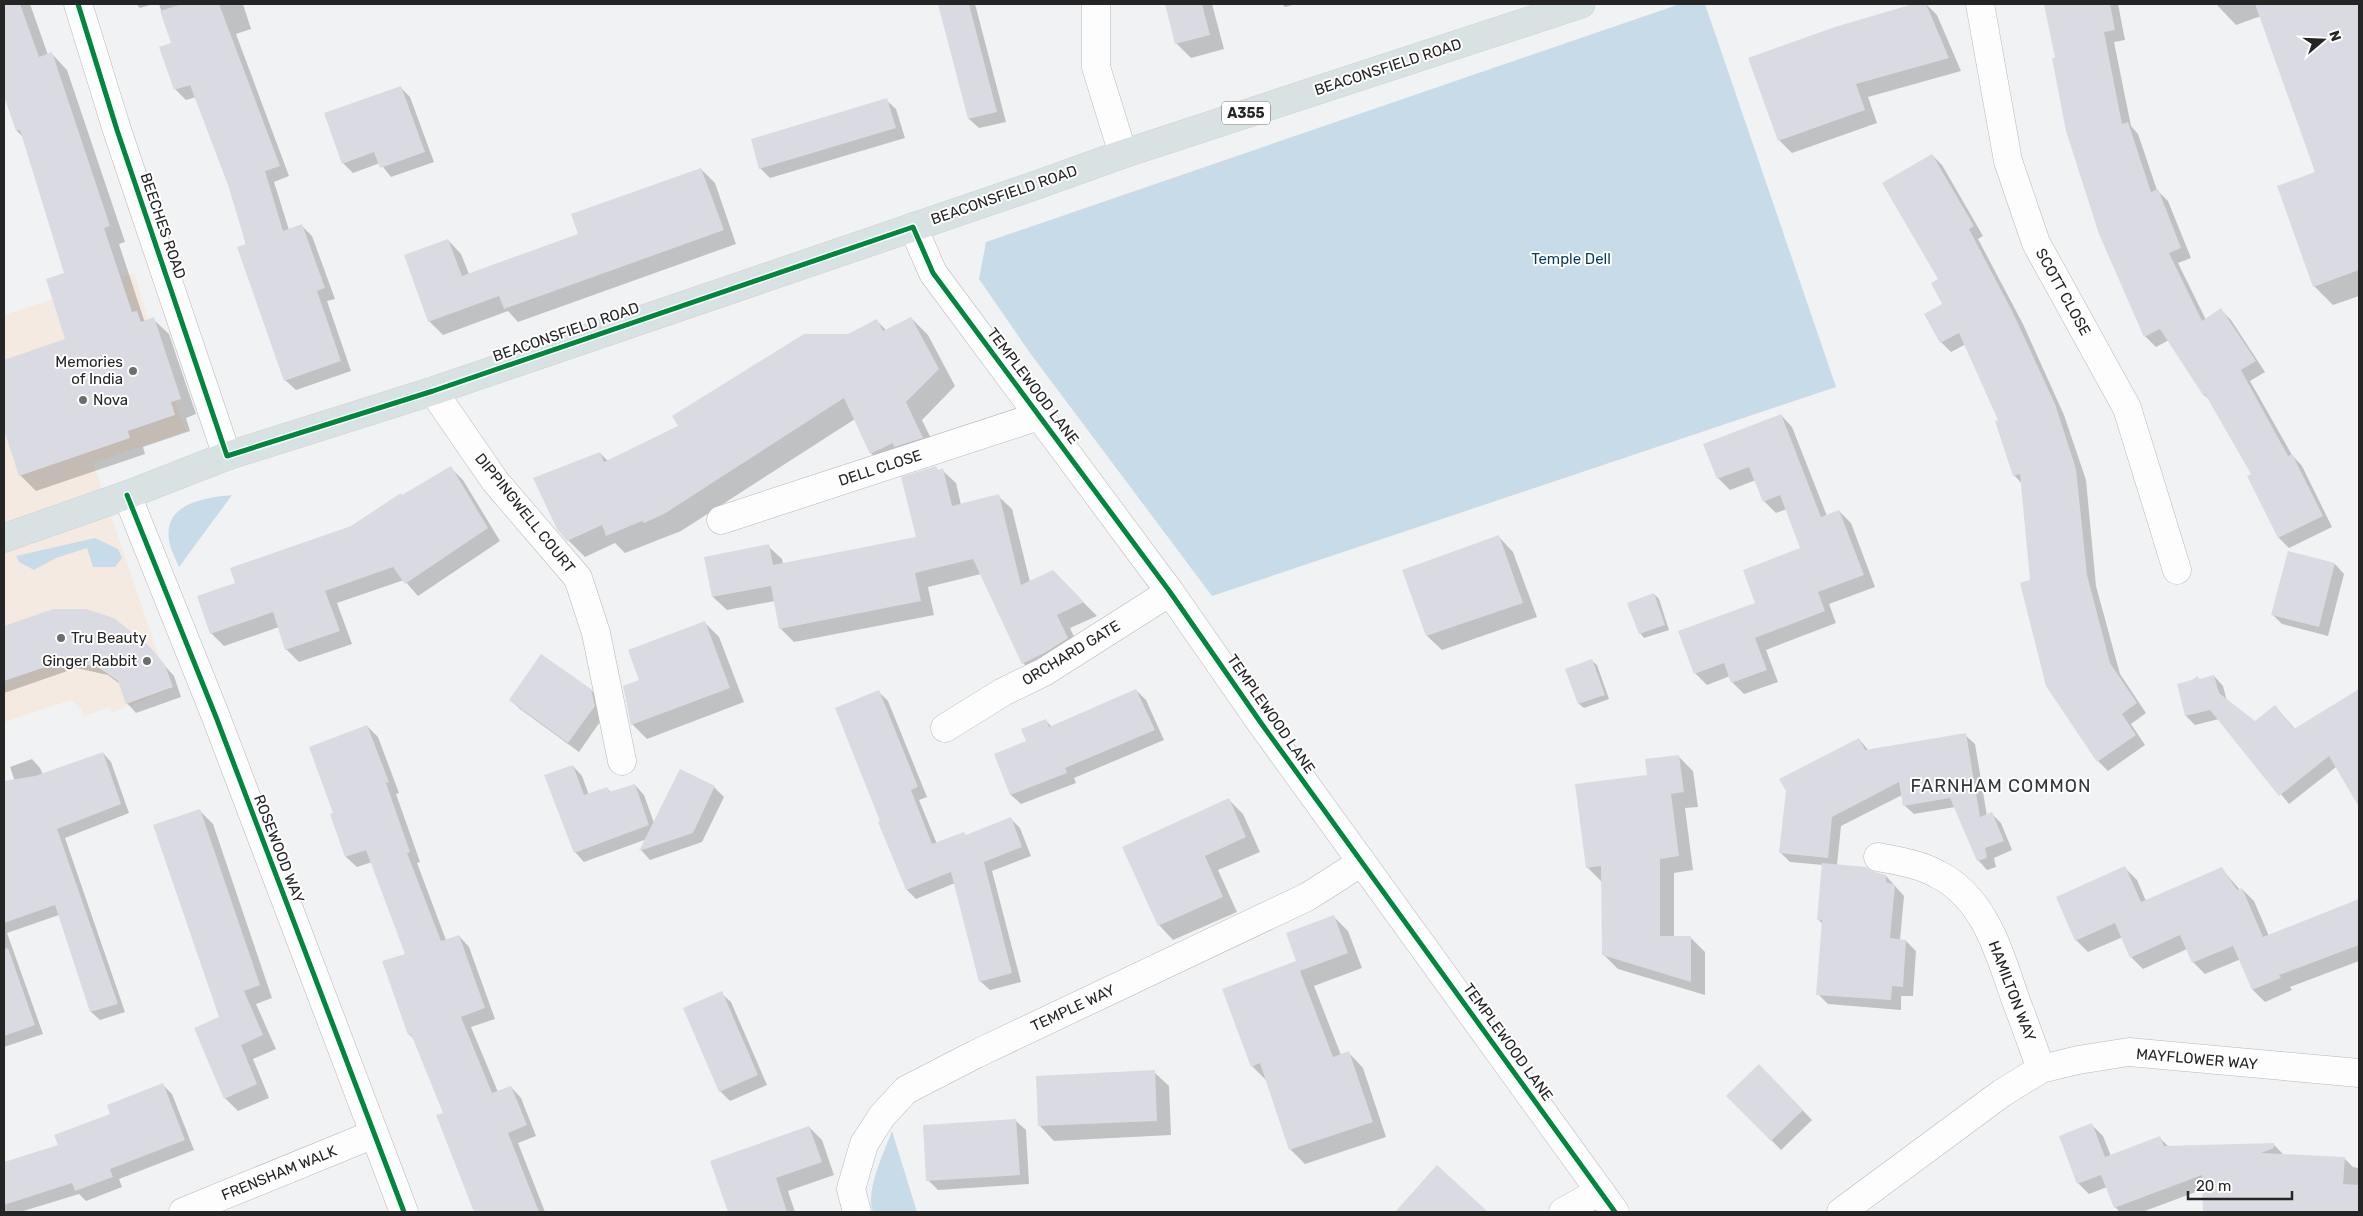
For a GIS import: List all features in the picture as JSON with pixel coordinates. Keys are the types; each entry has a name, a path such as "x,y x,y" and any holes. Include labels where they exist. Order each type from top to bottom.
{"main road":[{"name":"BEACONSFIELD ROAD","path":"4,538 127,495 226,456 433,391 1123,154 1581,4"}],"street":[{"name":"BEECHES ROAD","path":"78,4 117,130 226,456"},
{"path":"1096,4 1096,67 1123,154"},
{"name":"SCOTT CLOSE","path":"1980,4 2008,161 2036,243 2127,408 2177,570"},
{"name":"TEMPLEWOOD LANE","path":"912,227 933,273 1170,592 1255,715 1608,1202"},
{"name":"DIPPINGWELL COURT","path":"433,391 495,481 578,578 596,633 622,761"},
{"name":"DELL CLOSE","path":"721,520 1038,416"},
{"name":"ROSEWOOD WAY","path":"127,495 216,717 404,1212"},
{"name":"ORCHARD GATE","path":"945,728 1002,692 1044,672 1170,592"},
{"name":"HAMILTON WAY","path":"1878,858 1912,864 1937,874 1953,883 1970,900 1995,940 2041,1070"},
{"name":"TEMPLE WAY","path":"857,1212 852,1189 864,1144 882,1116 906,1090 976,1054 1306,897 1362,862"},
{"name":"MAYFLOWER WAY","path":"1841,1212 2002,1093 2041,1070 2078,1060 2129,1052 2359,1073"},
{"name":"FRENSHAM WALK","path":"183,1212 374,1134"},
{"path":"1564,1212 1608,1202"}],"shaded area":[{"path":"134,273 169,387 186,431 93,463 170,689 112,713 110,707 84,716 81,709 71,700 4,722 4,315"}],"green space":[{"name":"Temple Dell","path":"1680,4 1705,4 1836,387 1212,596 1030,353 979,279 986,242"},
{"path":"232,495 179,567 170,545 169,531 171,520 177,512 197,501"},
{"path":"95,538 118,549 122,558 115,567 93,567 87,548 56,558 34,570 19,562 16,556"},
{"path":"892,1131 917,1212 873,1212 871,1193 873,1183"}],"building":[{"path":"4,4 20,4 39,57 52,52 110,226 104,228 132,312 137,311 141,322 154,317 181,399 171,402 175,415 128,431 130,438 19,476 4,430 4,360 65,339 46,279 64,273 20,130 16,131 4,96"},
{"path":"182,4 219,4 280,166 265,171 283,231 302,224 325,288 317,291 341,361 284,381 237,247 246,244 228,185 190,85 174,90 159,47 171,43 160,11"},
{"path":"938,4 969,4 997,112 968,119"},
{"path":"1165,4 1202,4 1210,35 1175,44"},
{"path":"1913,4 1926,4 1949,58 1856,84 1865,110 1778,141 1748,58 1835,27"},
{"path":"2044,4 2110,4 2115,30 2104,32 2122,124 2128,122 2151,192 2158,189 2181,248 2169,253 2202,321 2221,308 2256,361 2241,370 2288,456 2292,454 2323,516 2278,538 2247,476 2251,474 2205,394 2203,395 2160,329 2144,337 2099,234 2066,131 2052,58 2055,58"},
{"path":"2255,4 2359,4 2359,270 2313,287 2277,186 2315,172"},
{"path":"401,86 425,152 380,168 374,152 342,164 324,113"},
{"path":"887,98 896,128 759,169 751,139"},
{"path":"1932,154 1974,226 1969,229 2013,313 2055,404 2076,469 2087,575 2110,663 2137,703 2122,714 2136,735 2097,762 2046,686 2020,583 2030,580 2020,474 2013,476 1995,421 1998,420 1959,333 1940,343 1924,314 1942,304 1931,283 1938,279 1882,183"},
{"path":"701,168 724,230 504,309 499,296 428,322 404,255 448,239 462,276 578,234 571,214"},
{"path":"911,317 939,369 906,402 923,438 894,447 893,443 870,454 844,398 664,514 606,536 602,525 567,541 557,529 533,478 600,452 604,462 678,426 672,416 804,334 848,334 877,319 883,331"},
{"path":"1781,414 1821,517 1839,510 1864,575 1818,592 1825,611 1755,638 1767,670 1731,683 1724,663 1694,674 1678,631 1755,603 1743,570 1800,548 1780,495 1763,502 1749,467 1717,479 1703,444"},
{"path":"451,466 488,528 405,584 393,567 325,591 340,631 285,650 273,612 210,634 197,596 235,583 230,568 351,526 401,493 402,495"},
{"path":"936,466 938,470 943,468 952,506 999,494 1021,585 1053,570 1084,602 1057,615 1068,638 1022,664 973,559 915,573 921,601 779,629 771,586 712,597 704,557 769,544 773,565 916,537 901,477"},
{"path":"1499,535 1523,603 1426,636 1402,570"},
{"path":"2288,551 2335,563 2319,627 2271,615"},
{"path":"1654,593 1665,625 1639,634 1627,603"},
{"path":"53,609 86,609 114,618 149,646 165,665 173,687 126,704 118,681 98,667 66,660 4,681 4,626"},
{"path":"705,621 730,688 631,725 623,686 639,680 628,650"},
{"path":"541,654 591,689 595,706 568,743 509,700"},
{"path":"1592,659 1605,695 1578,704 1565,669"},
{"path":"2214,675 2219,693 2255,721 2275,705 2294,729 2359,689 2359,807 2329,756 2279,796 2210,710 2185,716 2177,684 2192,680 2197,676 2200,679"},
{"path":"1136,689 1155,730 1065,768 1067,773 1010,795 994,754 1026,741 1021,729 1046,719 1049,727"},
{"path":"879,690 918,787 911,790 932,844 964,832 966,835 1011,817 1022,847 984,862 1012,973 979,982 951,872 906,890 835,708"},
{"path":"367,725 389,782 386,783 410,852 407,853 441,941 459,935 485,1008 461,1017 492,1093 511,1086 527,1125 508,1133 539,1212 474,1212 436,1115 443,1113 411,1034 408,1035 382,961 405,954 366,850 345,857 330,814 333,813 309,747"},
{"path":"1966,733 1980,817 1992,812 2004,841 1985,848 1987,858 1977,861 1950,798 1903,806 1899,782 1832,817 1828,858 1779,853 1786,791 1779,779 1859,738 1865,750"},
{"path":"103,752 121,804 57,829 118,1004 90,1012 55,905 4,923 4,781 35,776"},
{"path":"1679,755 1684,792 1671,794 1679,856 1660,859 1660,936 1691,936 1691,982 1602,955 1601,866 1586,868 1575,784 1647,775 1645,759"},
{"path":"573,765 584,795 607,787 609,792 635,784 649,825 574,853 544,775"},
{"path":"680,769 715,786 693,833 639,851"},
{"path":"1229,798 1246,837 1205,856 1223,897 1158,926 1122,847"},
{"path":"200,809 260,985 244,991 263,1035 241,1045 257,1084 224,1099 194,1028 219,1017 153,825"},
{"path":"1822,863 1866,867 1886,875 1886,882 1895,885 1890,938 1906,940 1903,987 1892,986 1891,1000 1816,995 1822,920 1817,920"},
{"path":"2125,866 2141,902 2222,867 2237,890 2242,888 2263,937 2359,899 2359,945 2279,975 2281,978 2252,990 2233,946 2192,963 2180,935 2130,958 2115,923 2075,941 2056,897"},
{"path":"1334,915 1348,953 1300,971 1333,1057 1349,1051 1373,1122 1289,1150 1260,1063 1251,1067 1222,989 1296,961 1286,933"},
{"path":"8,948 35,1025 4,1036 4,949"},
{"path":"722,991 758,1075 719,1092 683,1008"},
{"path":"1759,1064 1803,1110 1771,1141 1726,1096"},
{"path":"1155,1070 1157,1121 1038,1126 1036,1076"},
{"path":"163,1083 185,1140 110,1169 113,1177 75,1191 72,1183 4,1205 4,1162 58,1145 54,1135 110,1114 107,1105"},
{"path":"1016,1119 1020,1175 926,1181 923,1125"},
{"path":"2092,1123 2105,1157 2160,1136 2164,1146 2274,1143 2274,1148 2261,1153 2345,1157 2343,1184 2359,1185 2359,1212 2203,1212 2202,1175 2114,1208 2101,1175 2077,1184 2059,1136"},
{"path":"809,1126 822,1162 776,1178 787,1212 728,1212 710,1161"},
{"path":"1437,1165 1488,1212 1395,1212"}],"cycle path":[{"path":"78,4 117,130 227,456 433,391 913,227 933,273 1170,592 1261,723 1615,1212"},
{"path":"127,495 216,717 404,1212"}],"place":[{"name":"Memories of India","path":"133,371"},
{"name":"Nova","path":"83,400"},
{"name":"Tru Beauty","path":"61,638"},
{"name":"Ginger Rabbit","path":"147,661"}],"district":[{"name":"FARNHAM COMMON","path":"2001,786"}]}
